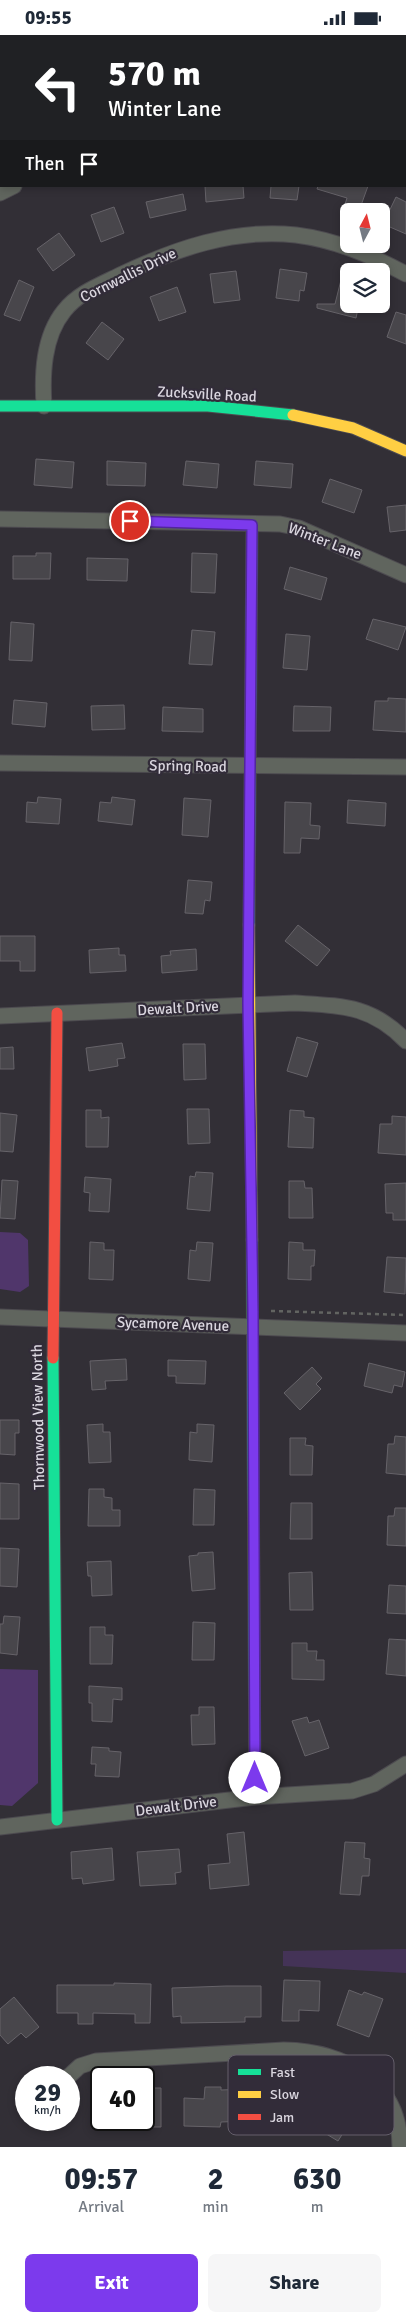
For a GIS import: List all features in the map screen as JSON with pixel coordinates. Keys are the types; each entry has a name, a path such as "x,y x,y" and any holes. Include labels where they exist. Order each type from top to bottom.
{"street":[{"path":"0,193 12,187"},
{"name":"Cornwallis Drive","path":"44,406 44,360 50,339 62,313 78,296 147,262 176,251 216,239 253,235 294,235 329,241 368,254 406,274"},
{"name":"Zucksville Road","path":"0,406 208,406 283,413 353,428 406,451"},
{"name":"Winter Lane","path":"0,519 280,524 299,528 406,575"},
{"path":"252,525 248,1004 253,1327 255,1797"},
{"name":"Spring Road","path":"0,763 250,767 406,767"},
{"name":"Dewalt Drive","path":"0,1016 295,1003 351,1008 369,1013 395,1030 406,1041"},
{"name":"Thornwood View North","path":"57,1013 52,1319 57,1821"},
{"name":"Sycamore Avenue","path":"0,1317 406,1333"},
{"name":"Dewalt Drive","path":"0,1827 255,1797 352,1791 374,1784 406,1764"},
{"path":"80,2066 96,2061 284,2050 313,2052 323,2055"},
{"path":"394,2112 398,2125 400,2147"}],"path":[{"path":"278,1311 406,1315"}],"shaded area":[{"path":"0,1232 20,1233 28,1240 29,1286 20,1292 0,1289"},
{"path":"0,1669 38,1670 38,1783 12,1806 0,1805"},
{"path":"406,1949 406,1973 283,1966 283,1951"}],"building":[{"path":"205,187 243,187 244,198 206,202"},
{"path":"271,187 299,187 297,200 270,198"},
{"path":"318,187 368,187 362,203 345,203 347,198 317,189"},
{"path":"183,194 186,210 150,218 146,202"},
{"path":"396,197 406,202 406,234 390,227 390,209"},
{"path":"114,207 124,233 101,242 91,215"},
{"path":"59,233 75,255 53,271 37,249"},
{"path":"280,269 307,273 304,291 300,290 299,301 276,298"},
{"path":"236,271 240,300 214,303 210,274"},
{"path":"19,280 34,287 20,321 4,315"},
{"path":"340,284 340,313 357,313 356,318 317,308 317,304 335,304"},
{"path":"177,287 186,312 159,321 150,297"},
{"path":"396,312 406,315 406,344 387,337"},
{"path":"102,322 124,339 108,360 86,343"},
{"path":"36,459 74,462 72,488 34,485"},
{"path":"107,461 146,463 145,486 107,485"},
{"path":"186,461 219,464 217,488 183,485"},
{"path":"256,461 293,464 291,488 254,485"},
{"path":"330,479 362,490 354,513 322,502"},
{"path":"406,505 406,530 390,532 387,507"},
{"path":"36,553 51,553 50,579 13,579 13,556 36,556"},
{"path":"192,553 217,554 215,593 191,592"},
{"path":"87,558 128,559 127,581 87,580"},
{"path":"290,567 327,578 321,600 284,589"},
{"path":"373,619 406,627 398,650 366,639"},
{"path":"11,622 34,624 32,661 9,660"},
{"path":"192,630 215,632 212,665 189,664"},
{"path":"286,634 310,636 307,670 283,668"},
{"path":"388,698 406,699 406,732 373,730 375,701 388,701"},
{"path":"14,700 47,703 45,727 12,724"},
{"path":"124,705 125,729 92,730 91,706"},
{"path":"294,706 331,707 330,731 293,731"},
{"path":"163,707 203,709 203,732 162,731"},
{"path":"38,797 61,799 59,824 26,822 27,802 37,803"},
{"path":"112,797 135,800 132,825 98,821 100,802 111,803"},
{"path":"184,798 211,800 208,837 182,835"},
{"path":"348,800 386,803 385,826 347,823"},
{"path":"285,802 311,803 310,825 320,826 319,839 301,838 300,853 284,853"},
{"path":"188,880 212,882 210,901 205,900 203,914 185,913"},
{"path":"298,925 330,950 317,966 285,941"},
{"path":"0,936 35,936 35,971 20,971 20,961 0,961"},
{"path":"119,948 119,955 125,955 126,971 90,973 89,950"},
{"path":"196,949 197,970 162,973 161,956 171,955 170,951"},
{"path":"297,1037 318,1043 307,1077 287,1071"},
{"path":"122,1043 125,1058 117,1059 118,1066 89,1071 86,1048"},
{"path":"183,1044 205,1044 206,1079 184,1080"},
{"path":"13,1047 14,1069 0,1069 0,1048"},
{"path":"187,1109 209,1109 210,1143 188,1144"},
{"path":"86,1110 101,1110 101,1118 109,1117 108,1147 86,1147"},
{"path":"290,1110 304,1111 304,1117 314,1118 313,1148 288,1147"},
{"path":"0,1113 17,1115 13,1152 0,1151"},
{"path":"392,1116 406,1117 406,1155 378,1153 380,1124 392,1124"},
{"path":"196,1172 213,1173 210,1211 187,1209 190,1176 195,1177"},
{"path":"85,1177 111,1179 109,1212 89,1211 90,1193 84,1192"},
{"path":"2,1180 18,1181 15,1219 0,1218"},
{"path":"289,1181 304,1181 305,1188 312,1188 313,1218 289,1218"},
{"path":"406,1183 406,1220 393,1220 393,1213 386,1213 385,1184"},
{"path":"90,1242 104,1243 104,1250 114,1250 113,1280 89,1279"},
{"path":"197,1242 213,1243 210,1281 188,1279 190,1250 196,1251"},
{"path":"289,1242 303,1243 303,1250 315,1250 314,1266 311,1266 311,1280 288,1279"},
{"path":"387,1257 406,1258 405,1294 384,1292"},
{"path":"126,1359 127,1380 105,1381 106,1389 92,1390 90,1361"},
{"path":"168,1360 206,1361 205,1384 176,1383 176,1376 168,1376"},
{"path":"369,1363 405,1372 402,1387 394,1385 392,1393 364,1386"},
{"path":"312,1367 322,1378 316,1384 321,1389 300,1410 284,1393"},
{"path":"0,1420 19,1420 19,1433 15,1433 15,1455 0,1454"},
{"path":"103,1424 103,1432 110,1432 111,1462 89,1463 87,1425"},
{"path":"197,1424 214,1425 212,1462 189,1460 190,1432 197,1433"},
{"path":"395,1436 406,1437 406,1475 386,1473 388,1444 394,1444"},
{"path":"290,1438 306,1438 305,1445 313,1446 312,1475 290,1475"},
{"path":"0,1483 19,1484 19,1519 0,1519"},
{"path":"89,1489 104,1489 104,1497 112,1498 112,1510 120,1510 120,1526 88,1526"},
{"path":"194,1489 215,1490 214,1525 193,1525"},
{"path":"291,1503 312,1503 312,1539 290,1539"},
{"path":"395,1508 406,1508 406,1546 387,1545 388,1516 394,1516"},
{"path":"0,1548 19,1549 17,1587 0,1586"},
{"path":"213,1552 215,1589 192,1591 189,1556"},
{"path":"111,1561 112,1595 92,1596 91,1576 88,1576 87,1562"},
{"path":"312,1572 313,1610 290,1610 289,1573"},
{"path":"389,1585 406,1586 406,1614 387,1613"},
{"path":"4,1616 20,1617 17,1655 0,1653 0,1624 3,1624"},
{"path":"193,1622 215,1623 214,1660 192,1660"},
{"path":"90,1627 105,1627 105,1635 113,1635 112,1664 90,1664"},
{"path":"389,1639 406,1640 406,1676 386,1674"},
{"path":"292,1643 307,1643 307,1651 317,1651 316,1660 324,1660 324,1680 292,1679"},
{"path":"89,1686 122,1688 122,1700 113,1699 112,1722 92,1721 92,1703 89,1703"},
{"path":"199,1707 214,1707 215,1744 192,1745 191,1715 199,1715"},
{"path":"307,1717 309,1723 319,1720 329,1748 305,1756 292,1721"},
{"path":"92,1747 109,1748 109,1751 121,1752 119,1777 95,1776 96,1764 91,1764"},
{"path":"244,1832 249,1885 210,1889 208,1865 230,1863 227,1834"},
{"path":"345,1842 365,1843 364,1858 370,1859 369,1876 362,1876 360,1895 340,1894"},
{"path":"112,1848 114,1880 83,1884 82,1878 72,1879 71,1852"},
{"path":"179,1849 181,1872 175,1873 176,1884 140,1886 137,1852"},
{"path":"284,1980 320,1981 319,2011 299,2010 299,2021 282,2021"},
{"path":"114,1983 151,1984 150,2023 135,2023 135,2014 93,2013 93,2024 78,2024 78,2013 57,2013 57,1985 114,1985"},
{"path":"261,1986 261,2017 245,2017 245,2022 181,2023 181,2016 173,2017 172,1988"},
{"path":"349,1990 362,1995 364,1992 383,1999 369,2037 337,2025"},
{"path":"14,1997 39,2027 26,2038 21,2033 8,2044 0,2035 0,2009"},
{"path":"205,2087 221,2087 221,2090 228,2090 228,2122 221,2122 220,2127 184,2126 184,2098 204,2099"},
{"path":"155,2088 161,2088 161,2127 155,2127"},
{"path":"328,2135 342,2135 338,2141"}],"traffic: fast":[{"path":"0,406 208,406 293,415"},
{"path":"249,925 252,525"},
{"path":"252,1240 255,1797"},
{"path":"53,1358 57,1820"}],"traffic: slow":[{"path":"293,415 353,428 406,451"},
{"path":"249,925 252,1240"}],"traffic: jam":[{"path":"53,1358 57,1013"}],"route":[{"path":"130,521 252,525 248,1004 253,1311 255,1778"}]}
